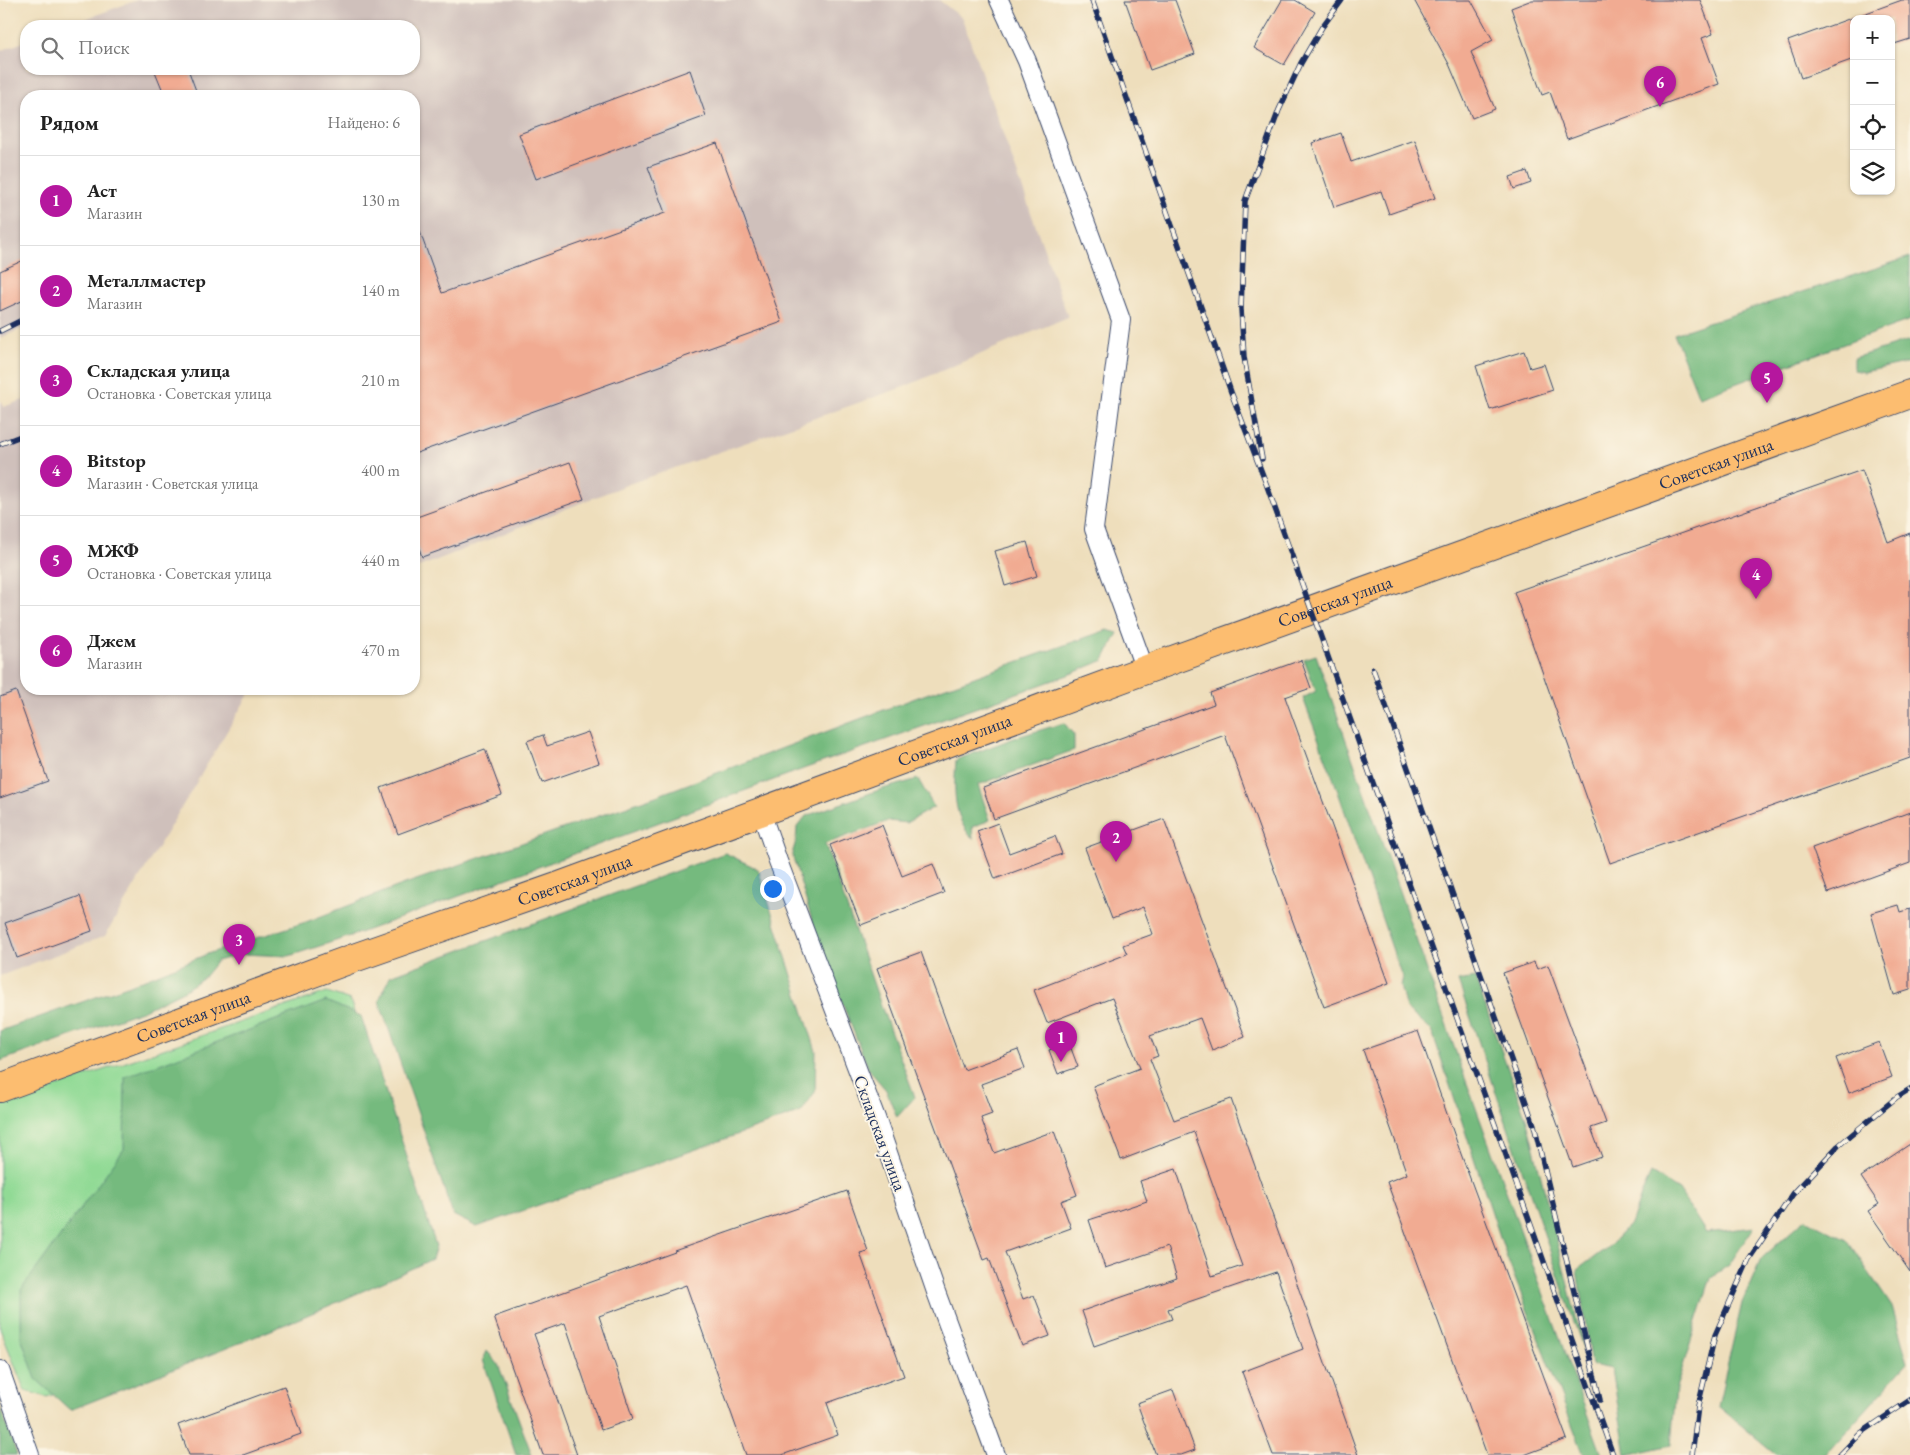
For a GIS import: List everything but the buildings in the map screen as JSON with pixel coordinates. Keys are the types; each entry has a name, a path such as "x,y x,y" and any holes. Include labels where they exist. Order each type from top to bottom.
{"main road":[{"name":"Советская улица","path":"0,1088 351,959 557,887 1145,670 1910,394"}],"street":[{"path":"999,0 1026,60 1121,320 1094,529 1145,670"},
{"name":"Складская улица","path":"761,812 876,1118 936,1292 996,1455"},
{"path":"0,1370 30,1455"}],"shaded area":[{"path":"137,0 939,0 962,18 1068,317 906,386 626,485 420,567 420,90 20,90 20,330 0,338 0,51 20,43 20,75 420,75 420,20 82,20"},
{"path":"0,400 3,407 20,401 20,695 248,695 105,936 0,976"}],"green space":[{"path":"1910,257 1910,320 1699,397 1674,334"},
{"path":"1910,340 1910,362 1864,372 1854,370 1854,358"},
{"path":"1107,630 1118,633 1104,660 1068,675 806,768 354,935 289,956 241,954 217,961 204,977 185,990 144,1010 0,1061 0,1031 130,985 210,953 306,922 402,885 656,796 918,697"},
{"path":"1316,655 1465,1078 1602,1455 1584,1455 1507,1258 1432,1031 1406,1009 1400,986 1402,977 1335,783 1303,698 1316,691 1304,659"},
{"path":"1064,723 1074,735 1074,750 978,785 990,820 972,827 973,839 961,821 958,812 955,792 956,760 1017,737"},
{"path":"918,779 934,807 906,823 888,821 825,844 915,1097 897,1117 886,1090 869,1070 821,950 792,854 796,841 797,827 806,816 879,790"},
{"path":"725,853 758,869 816,1051 815,1092 801,1112 477,1227 453,1215 379,1001 390,976"},
{"path":"1475,978 1527,1121 1586,1357 1458,981"},
{"path":"327,992 350,1000 430,1235 423,1252 47,1397 25,1391 0,1328 0,1106"},
{"path":"326,1001 361,1016 436,1246 432,1259 298,1319 70,1410 36,1379 21,1337 21,1290 124,1149 125,1077"},
{"path":"1651,1173 1679,1190 1706,1233 1754,1227 1729,1265 1711,1277 1676,1388 1671,1445 1626,1455 1612,1369 1592,1365 1577,1270 1608,1247 1632,1222 1642,1192"},
{"path":"1805,1219 1847,1240 1892,1307 1908,1363 1825,1455 1777,1455 1718,1406 1742,1303 1761,1259"},
{"path":"487,1351 498,1364 532,1455 516,1455 483,1360"},
{"path":"0,1407 17,1455 0,1455"}],"railway":[{"path":"1092,0 1613,1455"},
{"path":"1262,459 1244,357 1241,309 1245,201 1279,110 1301,63 1322,27 1342,0"},
{"path":"0,331 20,321"},
{"path":"0,444 20,436"},
{"path":"1373,669 1534,1125 1600,1400"},
{"path":"1692,1455 1698,1406 1715,1335 1749,1259 1793,1194 1838,1146 1897,1097 1910,1089"},
{"path":"1840,1455 1861,1433 1910,1400"}],"place":[{"name":"Джем","path":"1660,107"},
{"name":"МЖФ","path":"1767,403"},
{"name":"Bitstop","path":"1756,599"},
{"name":"Металлмастер","path":"1116,862"},
{"name":"Складская улица","path":"239,965"},
{"name":"Аст","path":"1061,1062"}]}
